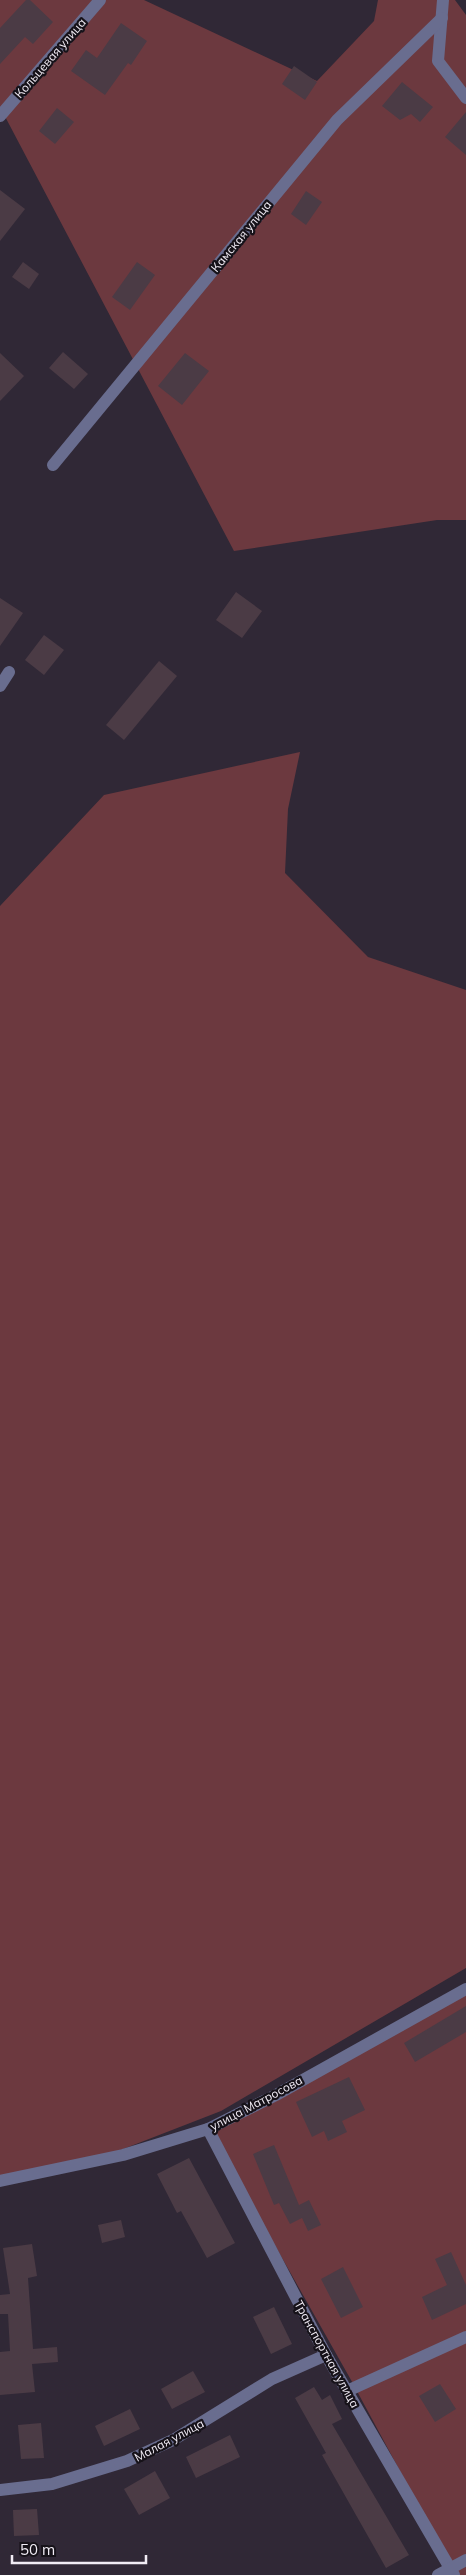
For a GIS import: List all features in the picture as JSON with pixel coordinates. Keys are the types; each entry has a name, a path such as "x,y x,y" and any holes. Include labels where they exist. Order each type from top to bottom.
{"street":[{"name":"Кольцевая улица","path":"0,116 100,0"},
{"path":"443,0 438,61 466,98"},
{"name":"Камская улица","path":"53,465 337,120 442,18"},
{"path":"0,686 9,672"},
{"name":"улица Матросова","path":"0,2180 123,2155 208,2130 276,2095 466,1989"},
{"name":"Транспортная улица","path":"208,2130 326,2355 452,2572"},
{"path":"347,2391 466,2337"},
{"name":"Малая улица","path":"0,2490 52,2484 127,2461 173,2440 272,2379 326,2355"},
{"path":"438,2575 452,2572 466,2560"}],"shaded area":[{"path":"0,0 144,0 317,81 374,21 378,0 455,0 466,15 466,520 437,520 234,551 0,107"},
{"path":"300,752 288,809 285,873 368,957 466,990 466,1968 221,2111 118,2151 0,2177 0,906 104,795"},
{"path":"466,1995 466,2575 456,2575 351,2380 212,2134"}],"building":[{"path":"26,0 30,0 53,22 33,44 25,37 0,64 0,28"},
{"path":"121,23 147,41 131,65 128,63 105,95 71,71 86,50 97,58"},
{"path":"294,66 317,82 305,100 282,84"},
{"path":"402,82 433,107 420,122 411,114 400,120 382,106"},
{"path":"57,108 74,122 55,144 39,131"},
{"path":"466,112 466,155 445,137"},
{"path":"0,190 25,209 0,241"},
{"path":"306,191 322,202 306,225 291,214"},
{"path":"23,262 39,274 29,289 12,277"},
{"path":"137,262 155,275 130,310 112,297"},
{"path":"63,352 88,374 74,389 49,368"},
{"path":"0,353 24,376 0,401"},
{"path":"185,353 209,371 182,405 158,386"},
{"path":"236,592 262,611 242,638 216,620"},
{"path":"0,598 23,613 0,646"},
{"path":"44,635 64,650 44,675 25,660"},
{"path":"159,661 177,676 124,740 106,725"},
{"path":"466,2006 466,2032 415,2062 404,2043"},
{"path":"349,2077 365,2110 342,2121 347,2132 328,2141 324,2131 312,2137 296,2102"},
{"path":"274,2145 299,2205 309,2200 321,2225 308,2231 302,2218 290,2224 279,2203 274,2205 253,2154"},
{"path":"189,2158 235,2243 207,2258 181,2211 177,2213 157,2174"},
{"path":"121,2220 125,2237 102,2243 98,2225"},
{"path":"32,2244 37,2276 28,2278 33,2349 57,2347 58,2362 32,2364 35,2392 0,2395 0,2352 10,2351 8,2314 0,2314 0,2295 10,2294 3,2248"},
{"path":"451,2252 466,2285 466,2304 432,2320 422,2297 447,2285 435,2259"},
{"path":"343,2267 363,2307 341,2318 321,2279"},
{"path":"274,2307 292,2344 271,2354 253,2317"},
{"path":"193,2371 205,2392 172,2409 161,2389"},
{"path":"440,2384 456,2409 435,2422 419,2396"},
{"path":"314,2387 322,2400 330,2395 342,2419 332,2424 409,2555 386,2568 322,2455 326,2453 295,2398"},
{"path":"130,2409 140,2429 104,2446 95,2426"},
{"path":"41,2423 44,2458 21,2459 18,2425"},
{"path":"230,2435 240,2457 196,2478 186,2457"},
{"path":"155,2471 170,2498 139,2515 124,2489"},
{"path":"37,2509 39,2535 14,2536 13,2510"}]}
